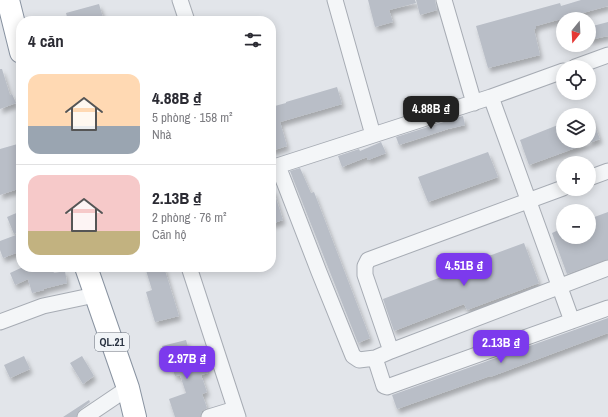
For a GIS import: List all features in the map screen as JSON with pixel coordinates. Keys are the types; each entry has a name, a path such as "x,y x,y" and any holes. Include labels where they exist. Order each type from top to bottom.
{"highway":[{"path":"8,0 16,32"},
{"name":"QL.21","path":"88,272 128,388 135,417"}],"street":[{"path":"180,0 185,16"},
{"path":"335,0 373,135"},
{"path":"444,0 474,102"},
{"path":"594,60 608,55"},
{"path":"276,167 491,97 556,74"},
{"path":"491,97 572,321"},
{"path":"276,169 353,356 359,360 375,358 608,268"},
{"path":"596,175 608,171"},
{"path":"391,351 365,275 365,266 368,260 556,191"},
{"path":"191,272 237,413 209,417"},
{"path":"0,322 43,306 95,295"},
{"path":"375,358 384,386 387,388 608,308"},
{"path":"85,417 128,388"}],"building":[{"path":"368,0 415,0 416,3 389,10 393,22 375,27"},
{"path":"416,0 435,0 437,10 420,15"},
{"path":"581,0 608,0 608,6 586,12 556,12 556,20 536,26 536,29 534,29 540,55 488,68 476,26 560,3 561,6"},
{"path":"99,4 103,16 67,16 66,13"},
{"path":"608,22 608,36 596,39 596,25"},
{"path":"0,69 2,69 10,95 12,94 16,103 0,109"},
{"path":"337,87 342,104 280,122 287,146 276,149 276,106"},
{"path":"463,116 465,125 399,145 396,137"},
{"path":"556,126 556,148 575,148 529,165 520,140"},
{"path":"596,129 600,139 596,140"},
{"path":"381,142 386,153 368,160 367,157 342,167 338,156 359,149 360,151"},
{"path":"16,144 16,190 0,195 0,149"},
{"path":"488,152 498,177 428,202 418,177"},
{"path":"300,168 311,193 314,192 370,338 358,343 290,171"},
{"path":"276,198 283,220 276,222"},
{"path":"608,212 608,259 567,274 556,244 596,244 596,216"},
{"path":"16,213 16,233 14,234 7,217"},
{"path":"556,231 556,244 552,233"},
{"path":"16,235 16,253 3,258 0,250 0,241"},
{"path":"524,243 539,283 467,310 464,304 394,331 383,299 452,273 451,270"},
{"path":"16,270 16,272 65,272 67,283 32,293 28,279 15,285 10,273"},
{"path":"147,272 166,272 179,316 155,322 146,292 152,290"},
{"path":"608,318 608,333 490,377 397,409 392,395"},
{"path":"186,340 193,363 204,360 208,373 201,375 207,392 202,394 207,408 202,411 200,417 175,417 169,399 186,393 180,375 175,376 171,364 168,365 162,346"},
{"path":"24,356 30,369 10,378 4,365"},
{"path":"82,356 94,376 83,384 70,363"},
{"path":"89,400 90,402 80,410 76,417 63,417"}]}
